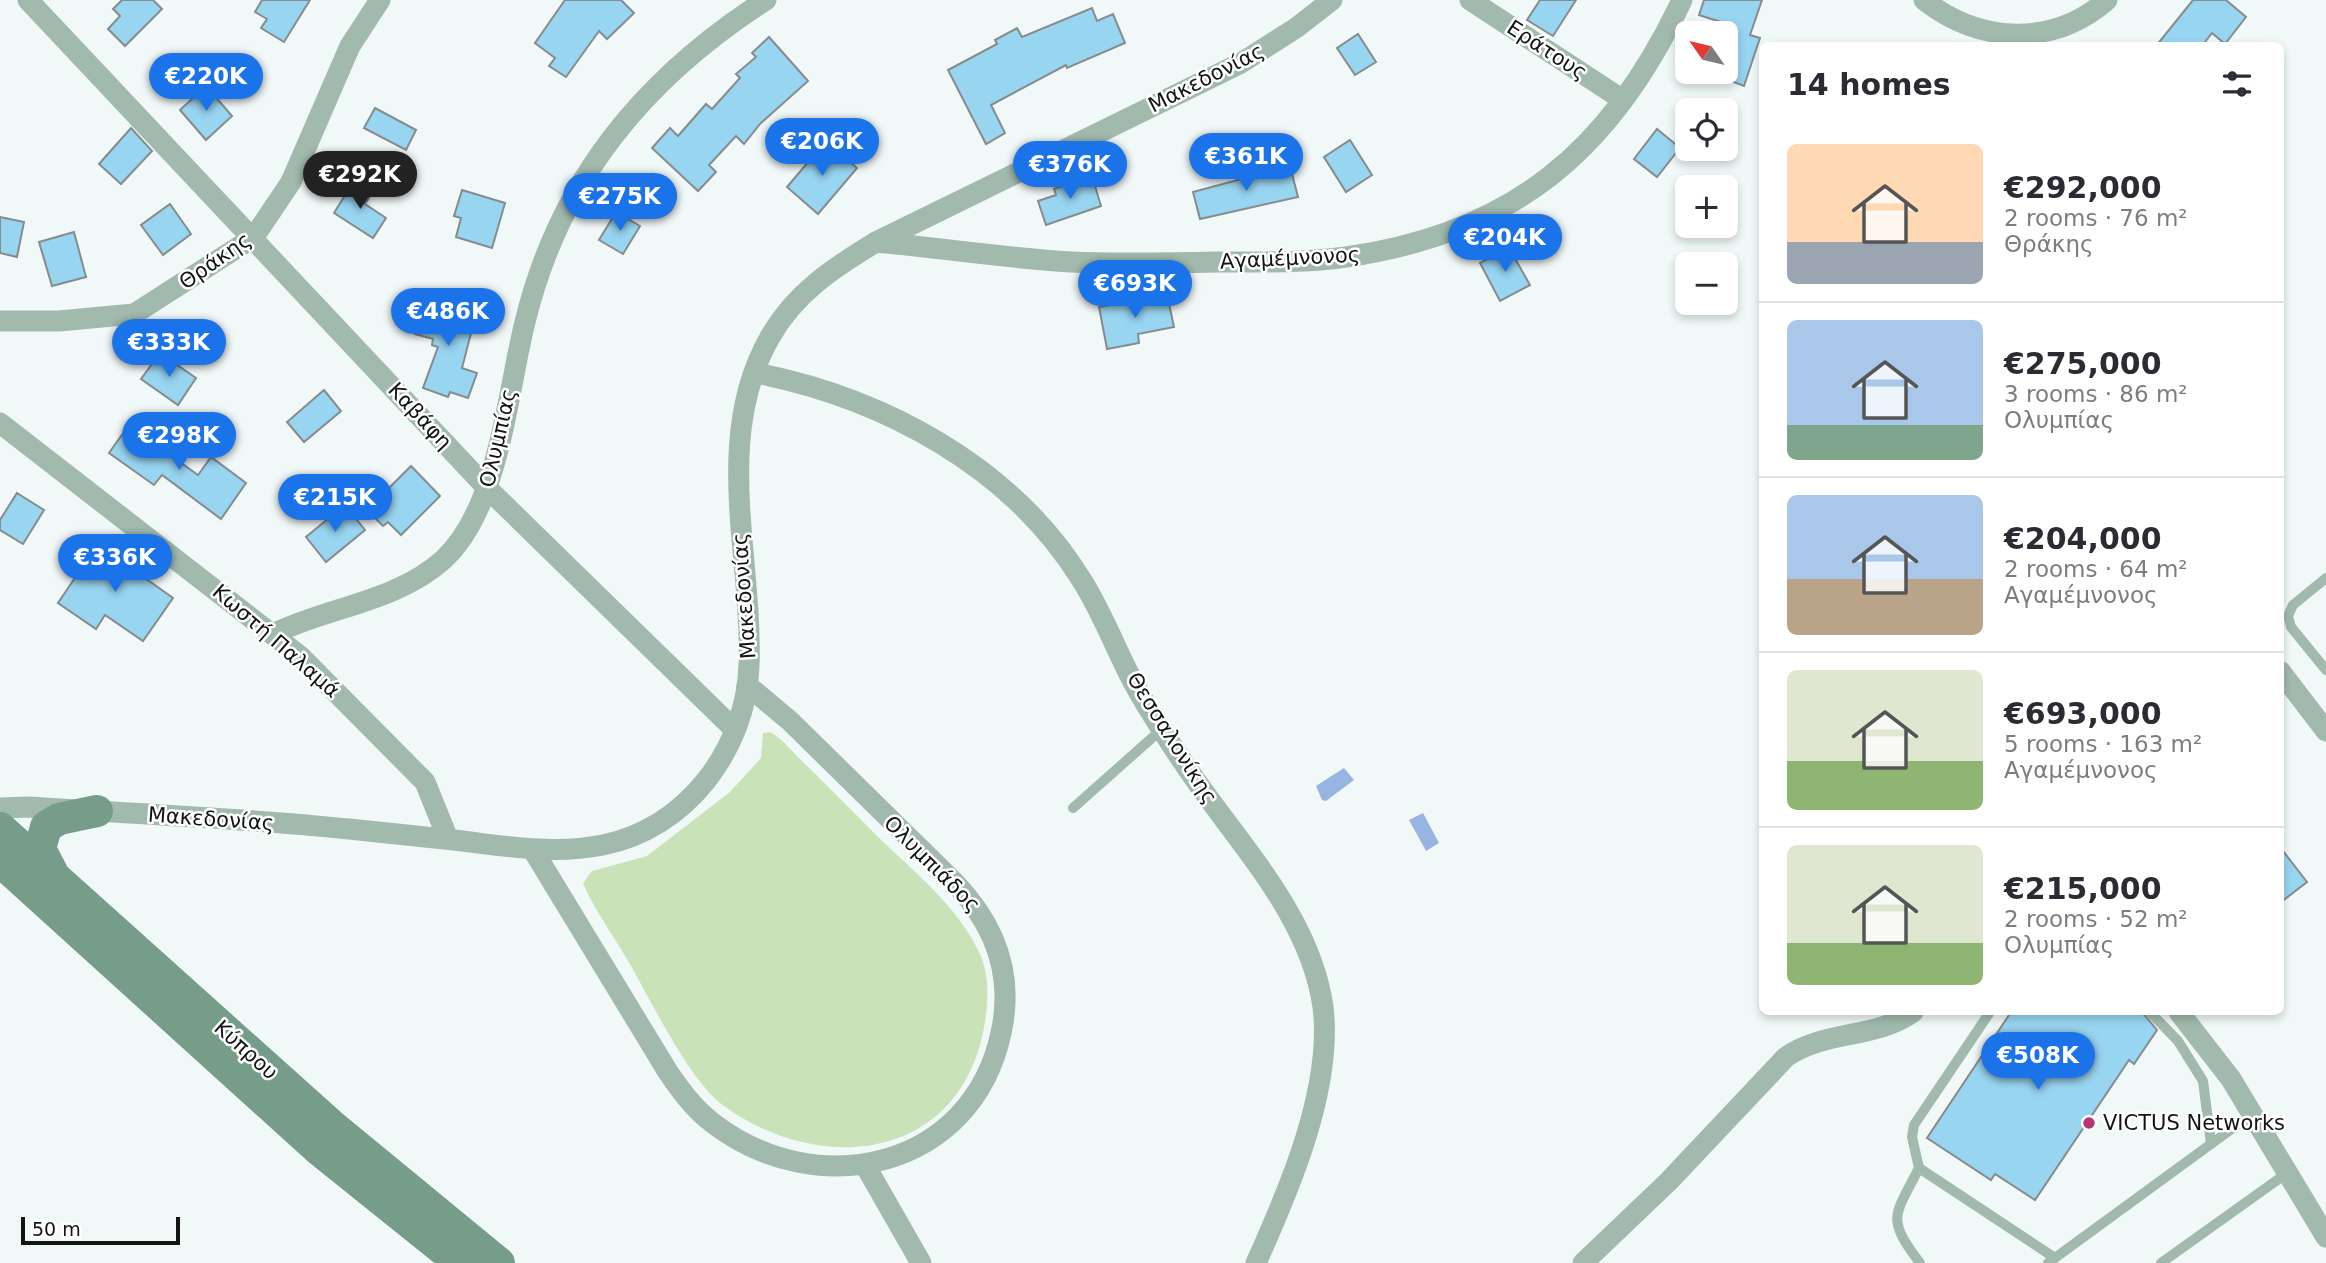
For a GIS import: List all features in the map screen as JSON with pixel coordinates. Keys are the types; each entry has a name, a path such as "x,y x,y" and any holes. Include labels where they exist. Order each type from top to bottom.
{"main road":[{"path":"52,872 40,849 46,827 59,820 97,811"},
{"name":"Κύπρου","path":"0,828 330,1124 499,1263"},
{"name":"Κύπρου","path":"0,861 318,1149 460,1263"}],"street":[{"name":"Καβάφη","path":"28,0 254,237 487,488 735,730"},
{"name":"Θράκης","path":"0,321 59,321 134,314 254,237 291,182 350,46 380,0"},
{"name":"Ολυμπίας","path":"274,634 378,596 427,571 443,559 458,542 487,488 525,320 547,247 575,192 596,156 658,85 698,46 766,0"},
{"name":"Μακεδονίας","path":"0,808 97,811 298,824 533,850 603,845 656,827 671,818 698,791 735,730 747,685 748,630 738,472 744,425 756,373 769,339 790,307 826,273 876,242 1241,63 1286,35 1332,0"},
{"name":"Εράτους","path":"1470,0 1623,100"},
{"name":"Αγαμέμνονος","path":"876,242 1017,258 1121,263 1315,260 1381,251 1470,225 1553,177 1582,151 1623,100 1682,0"},
{"path":"1924,0 1947,16 1978,29 2028,36 2065,27 2107,0"},
{"name":"Θεσσαλονίκης","path":"756,373 808,385 900,420 947,446 995,484 1048,536 1080,576 1162,729 1284,908 1314,964 1321,997 1325,1044 1319,1082 1300,1150 1256,1263"},
{"name":"Κωστή Παλαμά","path":"0,422 300,656 425,782 448,839"},
{"path":"2284,676 2326,731"},
{"name":"Ολυμπιάδος","path":"533,850 668,1072 704,1116 732,1135 770,1154 816,1164 865,1165 889,1160 929,1141 954,1124 975,1098 992,1064 1003,1025 1005,990 1000,954 987,922 968,896 790,721 747,685"},
{"path":"1583,1263 1605,1238 1669,1181 1759,1085 1801,1046 1888,1025 1907,1015"},
{"path":"2181,1015 2231,1079 2326,1237"},
{"path":"865,1165 921,1263"}],"lane":[{"path":"2326,579 2293,605 2288,616 2291,627 2326,670"},
{"path":"1073,808 1162,729"},
{"path":"1920,1263 1898,1233 1896,1221 1898,1208 1919,1168 1912,1137 1914,1125 1988,1015"},
{"path":"2154,1015 2178,1041 2203,1080 2211,1144"},
{"path":"1919,1168 2052,1260 2252,1114"},
{"path":"2161,1263 2287,1173"}],"green space":[{"path":"770,732 934,890 971,937 986,974 986,1017 982,1037 966,1079 942,1111 911,1132 876,1144 838,1147 799,1141 760,1127 724,1106 697,1078 684,1059 583,883 592,871 647,856 730,792 761,758 763,733"}],"water":[{"path":"1344,768 1354,780 1326,801 1322,800 1316,786"},
{"path":"1423,813 1439,843 1426,851 1409,820"}],"building":[{"path":"122,0 153,0 162,9 125,46 108,29 120,16 113,9"},
{"path":"262,0 310,0 284,42 261,28 267,19 255,12"},
{"path":"565,0 621,0 634,13 607,39 599,31 566,77 549,66 555,58 535,43"},
{"path":"1540,0 1576,0 1553,36 1527,20"},
{"path":"1704,0 1762,0 1750,35 1760,38 1744,86 1738,84 1738,21 1718,21 1699,15"},
{"path":"2193,0 2226,0 2246,17 2227,42 2212,33 2205,42 2159,42"},
{"path":"1092,8 1097,21 1113,14 1125,43 1067,68 1066,65 991,105 1005,133 986,144 948,70 997,44 995,40 1017,28 1022,37"},
{"path":"1358,34 1376,62 1355,75 1337,48"},
{"path":"769,37 808,81 760,124 744,144 736,136 709,165 716,172 698,191 652,148 670,128 678,136 706,104 712,109 740,78 736,74 756,57 752,53"},
{"path":"206,86 232,116 206,140 180,110"},
{"path":"375,108 416,130 406,150 364,128"},
{"path":"131,128 152,151 121,184 99,164"},
{"path":"1657,129 1675,144 1675,154 1657,177 1634,159"},
{"path":"1350,140 1372,175 1346,192 1324,157"},
{"path":"826,141 857,168 818,214 787,187"},
{"path":"1290,166 1298,197 1200,219 1193,192"},
{"path":"1092,176 1101,206 1046,225 1038,201 1056,195 1054,189"},
{"path":"354,181 372,193 365,204 386,218 373,238 334,213"},
{"path":"462,190 505,203 492,248 456,237 461,218 454,216"},
{"path":"170,204 191,234 163,255 141,225"},
{"path":"616,212 640,226 623,254 599,240"},
{"path":"0,217 24,222 17,257 0,253"},
{"path":"74,232 86,277 52,286 39,242"},
{"path":"1509,248 1530,285 1500,301 1480,263"},
{"path":"1167,294 1174,327 1138,334 1139,343 1107,349 1099,307"},
{"path":"424,301 476,314 462,368 477,373 468,398 450,392 448,397 423,388 438,347 432,345 433,339 415,334"},
{"path":"160,353 196,378 178,405 141,379"},
{"path":"324,390 341,411 304,442 287,422"},
{"path":"129,425 198,475 211,457 246,483 221,519 162,475 154,485 109,453"},
{"path":"411,466 440,496 401,535 388,522 383,526 367,510"},
{"path":"17,493 44,510 23,544 0,530 0,520"},
{"path":"345,505 365,530 326,562 306,537"},
{"path":"100,541 134,564 131,568 173,598 143,641 105,615 96,629 58,603"},
{"path":"2284,852 2307,882 2284,900"},
{"path":"2009,1015 2144,1015 2157,1030 2134,1064 2129,1060 2035,1200 1995,1174 1991,1180 1927,1138"}],"place":[{"name":"VICTUS Networks","path":"2089,1123"}]}
